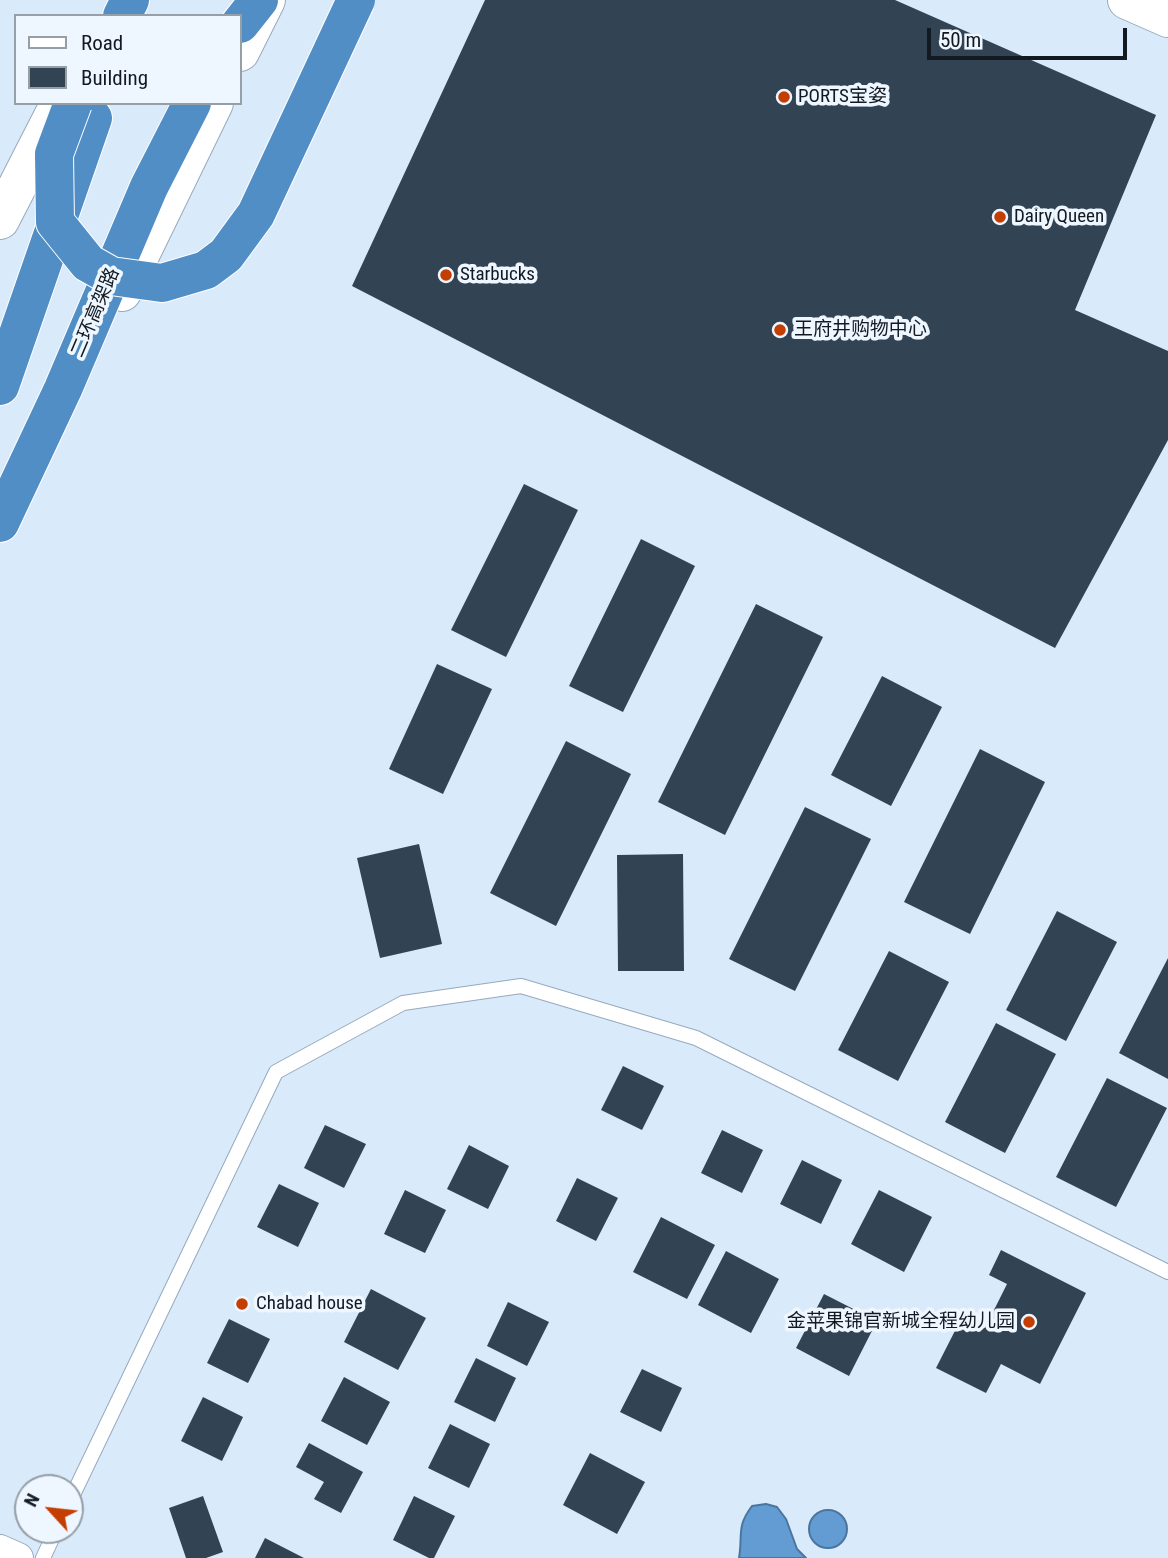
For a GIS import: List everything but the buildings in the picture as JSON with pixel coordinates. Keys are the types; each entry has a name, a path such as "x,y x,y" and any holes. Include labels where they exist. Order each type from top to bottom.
{"highway":[{"path":"242,21 259,0"},
{"path":"82,107 54,154 55,222 88,263 111,276 162,283 206,270 226,255 256,214 356,0"},
{"name":"二环高架路","path":"0,523 63,389 149,187 191,105"},
{"path":"0,309 82,107"},
{"path":"0,386 82,107"},
{"path":"0,462 26,408 149,187"}],"main road":[{"path":"242,48 266,0"},
{"path":"1126,0 1168,18"},
{"path":"0,543 213,105"},
{"path":"0,220 82,107"}],"street":[{"path":"0,1550 18,1558"}],"lane":[{"path":"83,1474 276,1072 403,1003 521,986 696,1038 1168,1272"}],"water":[{"path":"766,1504 777,1507 786,1519 797,1549 806,1558 739,1558 741,1531 747,1513 752,1506"},
{"path":"828,1510 842,1515 847,1529 842,1543 828,1548 814,1543 809,1529 814,1515"}],"place":[{"name":"PORTS宝姿","path":"784,97"},
{"name":"Dairy Queen","path":"1000,217"},
{"name":"Starbucks","path":"446,275"},
{"name":"王府井购物中心","path":"780,330"},
{"name":"Chabad house","path":"242,1304"},
{"name":"金苹果锦官新城全程幼儿园","path":"1029,1322"}]}
